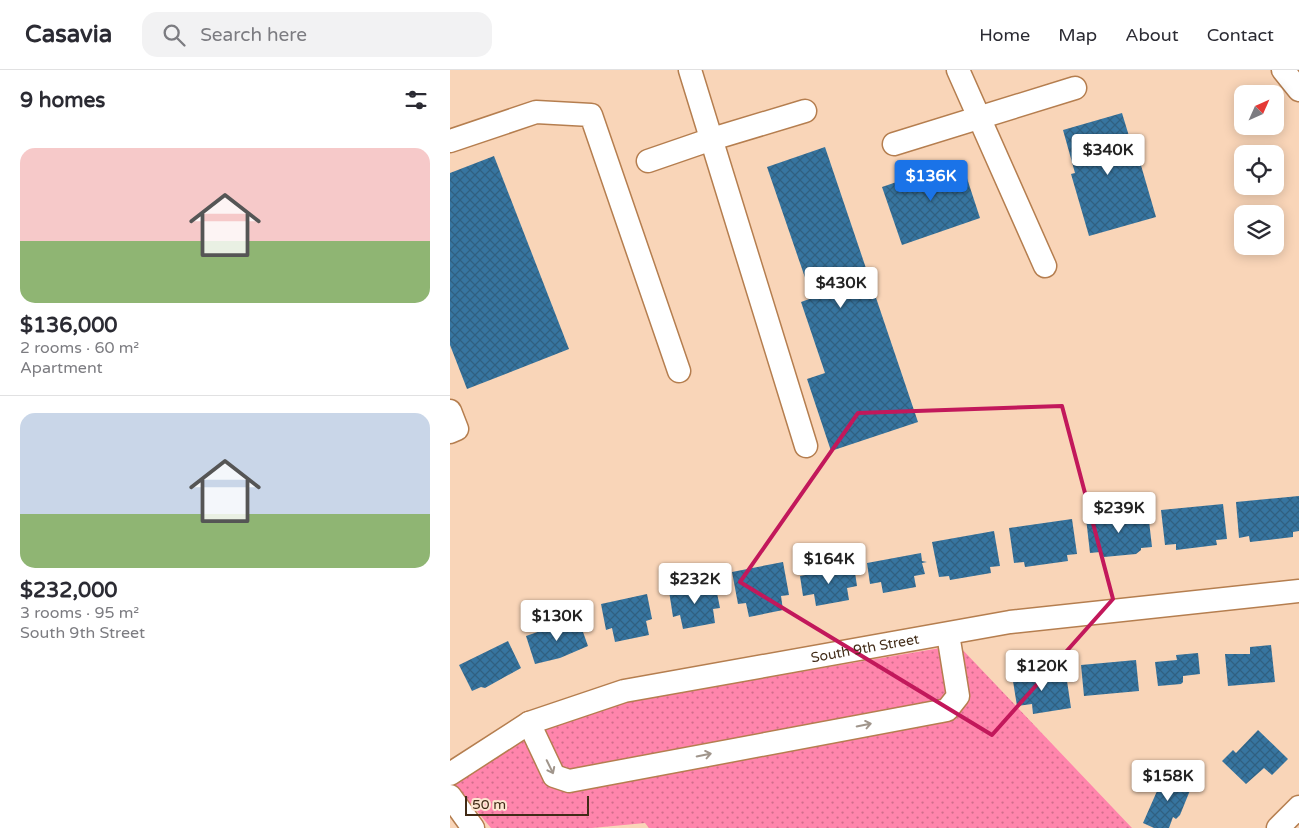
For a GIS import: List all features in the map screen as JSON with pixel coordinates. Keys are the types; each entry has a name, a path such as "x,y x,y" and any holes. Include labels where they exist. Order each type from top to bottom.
{"street":[{"path":"690,70 806,446"},
{"path":"958,70 1045,266"},
{"path":"1283,70 1299,90"},
{"path":"894,144 980,119 1075,88"},
{"path":"648,161 712,139 805,111"},
{"path":"450,141 536,112 591,115 679,371"},
{"path":"450,411 457,429 450,432"},
{"name":"South 9th Street","path":"450,774 529,723 624,691 1010,622 1299,590"},
{"path":"529,723 554,776 569,781 947,710 958,696 948,634"},
{"path":"450,796 473,828"},
{"path":"1278,828 1299,807"}],"highlighted area":[{"path":"1062,406 1113,599 992,735 740,582 858,413"}],"shaded area":[{"path":"958,645 1132,828 649,828 645,823 592,828 491,828 450,779 521,735 627,701"}],"building":[{"path":"1122,113 1135,156 1138,155 1156,217 1089,236 1071,174 1075,173 1063,130"},
{"path":"825,147 918,422 831,451 807,379 825,373 801,302 812,298 767,167"},
{"path":"494,156 569,349 467,389 450,345 450,173"},
{"path":"961,160 980,218 902,245 882,187"},
{"path":"1299,496 1299,531 1293,532 1293,537 1250,542 1249,536 1239,538 1236,502"},
{"path":"1223,504 1227,539 1216,540 1217,545 1176,550 1176,544 1165,545 1161,510"},
{"path":"1148,512 1152,547 1141,548 1136,554 1104,557 1100,552 1090,553 1086,518"},
{"path":"1072,519 1077,554 1067,555 1068,561 1025,567 1024,562 1014,563 1009,528"},
{"path":"994,531 1000,566 990,567 991,573 950,580 949,576 939,577 932,542"},
{"path":"921,553 922,561 927,562 922,563 925,574 914,576 916,587 883,593 881,582 870,584 867,563"},
{"path":"783,562 789,595 781,596 783,610 749,617 746,603 738,604 732,572"},
{"path":"854,566 857,586 847,588 849,600 816,606 814,594 803,596 800,576"},
{"path":"715,583 720,608 713,609 715,623 683,629 680,615 673,617 669,591"},
{"path":"647,594 652,619 646,621 649,635 615,642 612,628 606,630 601,604"},
{"path":"578,618 588,646 560,658 535,664 526,636"},
{"path":"508,641 521,668 485,688 481,687 472,691 459,665"},
{"path":"1271,645 1275,682 1228,686 1225,654 1250,654 1250,647"},
{"path":"1198,653 1200,674 1183,676 1181,684 1158,686 1155,662 1177,660 1176,655"},
{"path":"1136,660 1139,691 1084,696 1081,665"},
{"path":"1034,672 1035,680 1043,676 1066,674 1071,708 1033,714 1032,704 1017,706 1012,675"},
{"path":"1258,730 1288,759 1272,775 1264,768 1246,784 1222,761 1233,750 1236,753"},
{"path":"1171,773 1193,783 1180,815 1176,819 1173,817 1169,828 1154,828 1143,823 1161,782 1166,784"}]}
